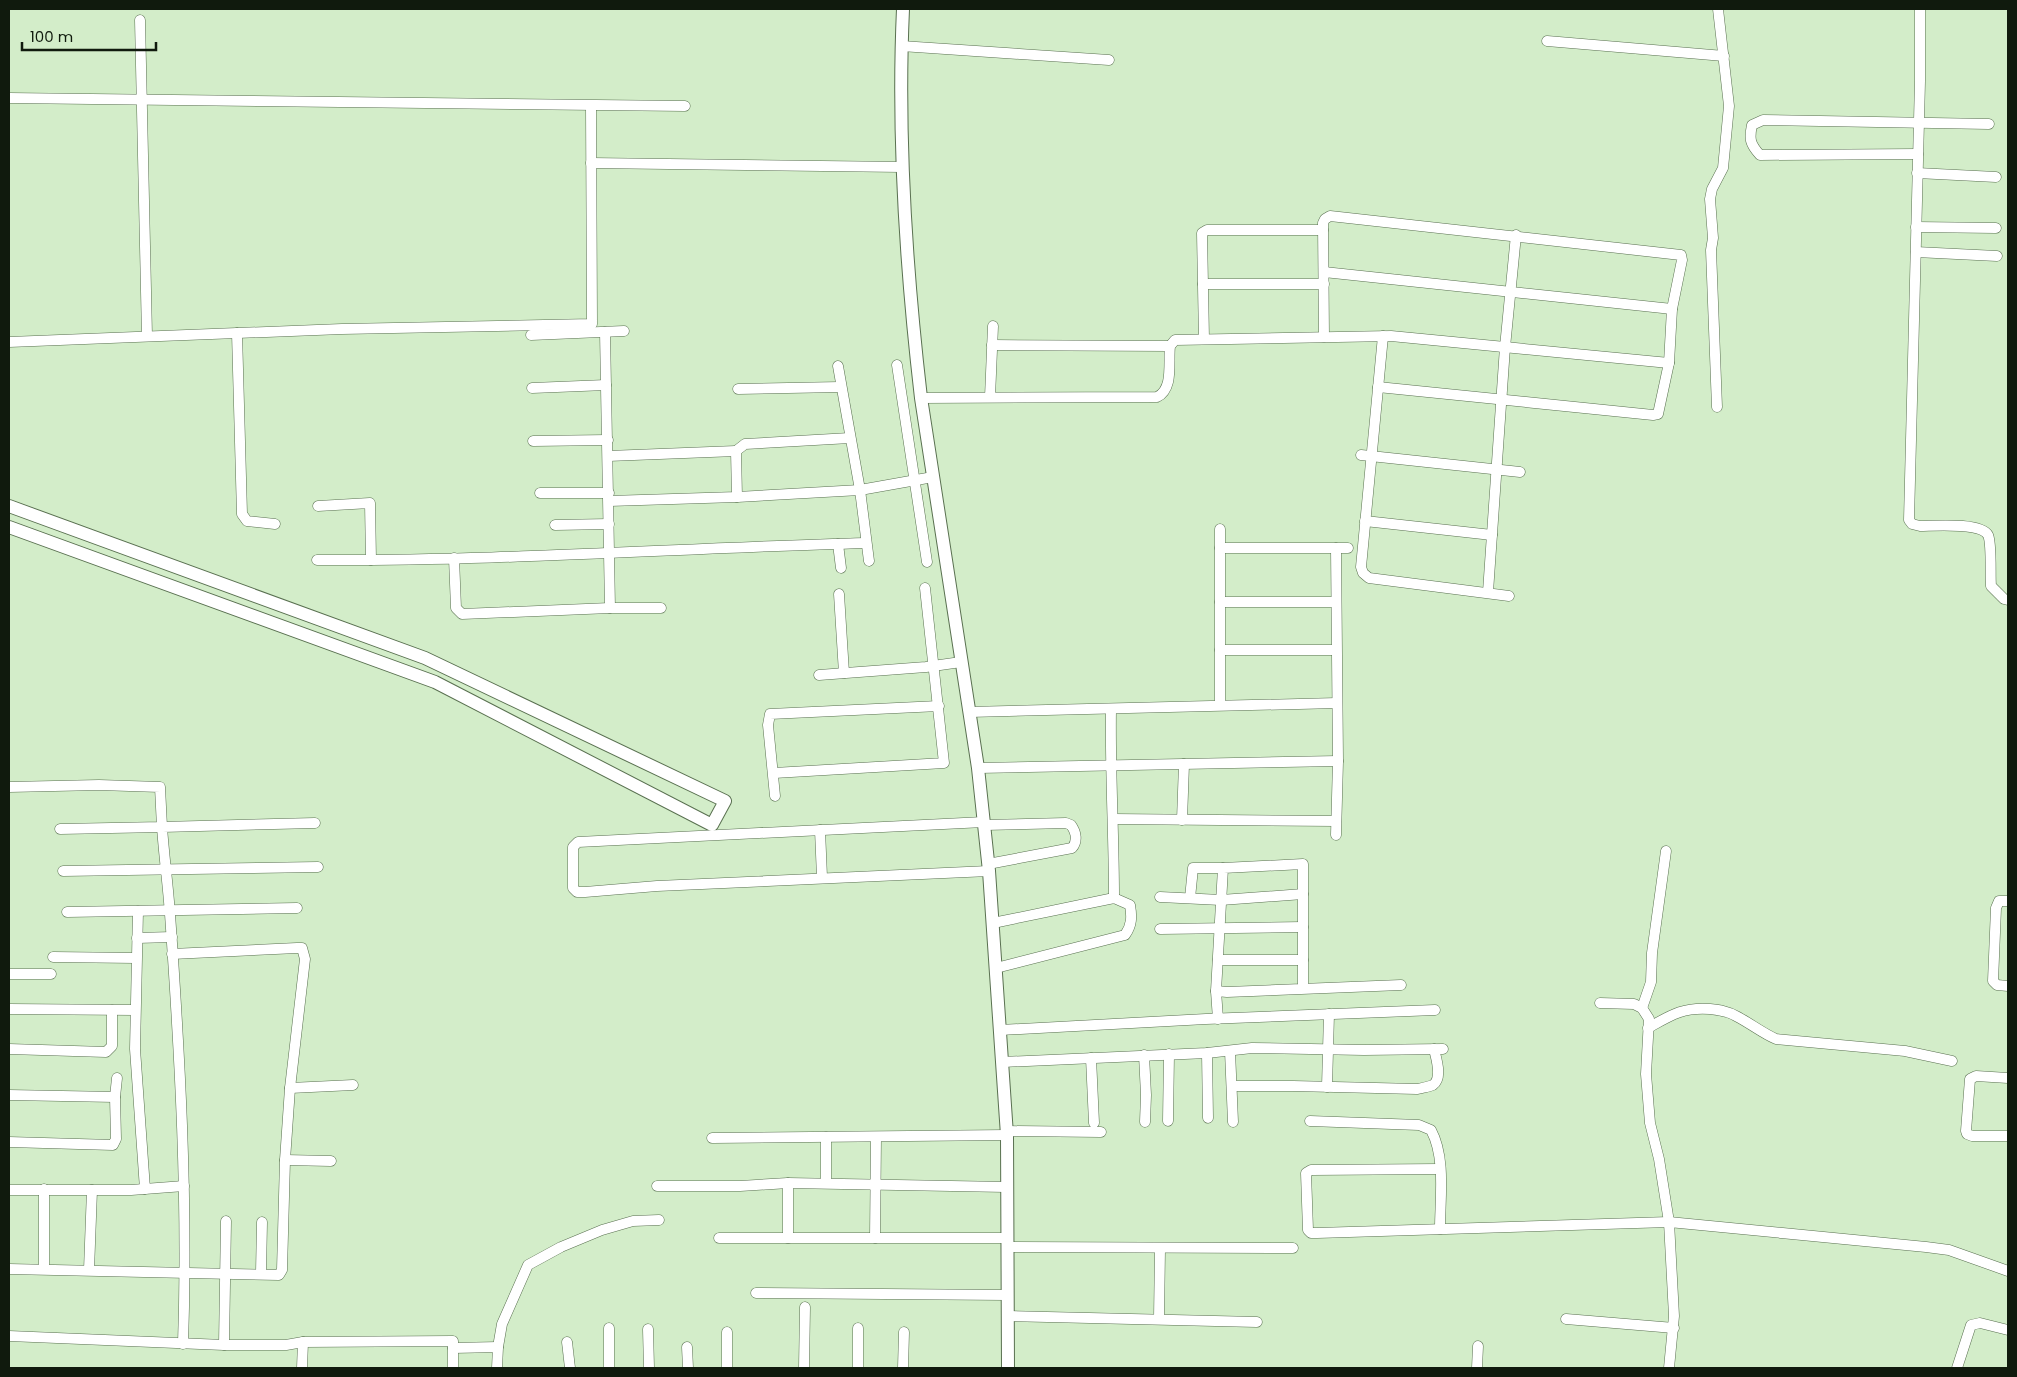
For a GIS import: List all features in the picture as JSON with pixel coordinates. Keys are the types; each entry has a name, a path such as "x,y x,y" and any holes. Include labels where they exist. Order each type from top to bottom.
{"street":[{"path":"903,9 900,87 902,167 911,302 921,398 978,768 993,923 1006,1133 1008,1368"},
{"path":"1717,407 1710,199 1712,189 1721,175 1724,160 1728,106 1718,9"},
{"path":"1920,9 1918,173 1909,520 1912,524 1920,526 1974,527 1984,531 1989,540 1991,586 2004,599 2008,600"},
{"path":"140,20 147,336"},
{"path":"1547,41 1724,56"},
{"path":"901,46 1109,60"},
{"path":"9,98 685,106"},
{"path":"9,342 342,329 592,324 591,106"},
{"path":"1918,154 1760,155 1752,146 1749,138 1752,125 1763,120 1989,124"},
{"path":"591,163 902,167"},
{"path":"1918,173 1996,177"},
{"path":"1324,337 1323,230 1325,219 1330,216 1516,235 1681,255 1682,260 1672,309 1669,363 1658,414 1653,416 1501,398 1378,387"},
{"path":"1916,227 1996,228"},
{"path":"1204,339 1202,233 1207,230 1323,230"},
{"path":"1488,592 1505,347 1516,235"},
{"path":"1916,252 1997,256"},
{"path":"1324,272 1672,309"},
{"path":"1203,284 1324,284"},
{"path":"990,397 993,326"},
{"path":"531,335 624,331"},
{"path":"605,332 610,608"},
{"path":"237,333 242,514 247,521 275,524"},
{"path":"921,398 1157,397 1162,394 1168,380 1170,346 1175,340 1383,336 1669,363"},
{"path":"1383,336 1378,387 1366,455 1365,521 1361,567 1363,573 1369,578 1509,596"},
{"path":"992,345 1170,346"},
{"path":"897,365 927,562"},
{"path":"838,366 840,387 860,490 869,561"},
{"path":"532,388 606,385"},
{"path":"738,388 840,387"},
{"path":"608,456 736,451 745,444 850,438"},
{"path":"533,441 608,440"},
{"path":"736,451 737,497"},
{"path":"1366,455 1520,472"},
{"path":"540,493 609,497 737,497 860,490 933,477"},
{"path":"318,506 370,503 371,560"},
{"path":"9,506 425,658 725,801 712,826 435,682 9,527"},
{"path":"1365,521 1492,535"},
{"path":"555,525 609,524"},
{"path":"1220,529 1220,705"},
{"path":"317,560 454,558 866,543"},
{"path":"838,544 841,568"},
{"path":"1220,548 1348,548"},
{"path":"1336,548 1338,761 1336,835"},
{"path":"454,558 456,608 462,614 610,608 661,608"},
{"path":"774,773 944,763 925,588"},
{"path":"839,594 844,673"},
{"path":"1220,602 1336,602"},
{"path":"1220,650 1336,650"},
{"path":"819,675 934,666 961,662"},
{"path":"970,712 1337,703"},
{"path":"775,796 768,725 770,714 939,706"},
{"path":"1111,709 1110,766 1114,898"},
{"path":"978,768 1338,761"},
{"path":"1182,820 1184,764"},
{"path":"9,787 99,785 160,787 172,937 184,1186 186,1272 183,1344"},
{"path":"1113,819 1336,821"},
{"path":"60,829 315,823"},
{"path":"984,823 1066,823 1071,825 1076,838 1075,844 1072,848 988,867 657,886 585,892 577,892 573,888 573,847 578,842 984,823"},
{"path":"820,830 822,877"},
{"path":"1642,1008 1651,982 1652,953 1666,851"},
{"path":"1190,898 1194,868 1302,864 1303,989"},
{"path":"63,871 318,867"},
{"path":"1218,1018 1216,991 1223,868"},
{"path":"1160,897 1221,900 1302,894"},
{"path":"993,923 1114,898 1130,905 1132,919 1131,927 1125,935 996,968"},
{"path":"2008,901 1999,901 1996,908 1993,981 1997,985 2008,986"},
{"path":"68,912 170,912 297,908"},
{"path":"138,911 135,1010 137,1095 145,1190"},
{"path":"1160,930 1303,927"},
{"path":"137,938 172,937"},
{"path":"9,1269 279,1275 282,1270 285,1160 290,1088 305,959 302,948 172,954"},
{"path":"53,957 136,958"},
{"path":"1218,960 1303,960"},
{"path":"9,974 51,974"},
{"path":"1216,991 1401,985"},
{"path":"1600,1002 1634,1004 1642,1008 1649,1019 1646,1074 1650,1124 1659,1158 1669,1222 1674,1328 1669,1368"},
{"path":"9,1009 135,1010"},
{"path":"9,1049 106,1052 112,1046 112,1010"},
{"path":"1000,1030 1218,1018 1435,1010"},
{"path":"1648,1028 1672,1014 1684,1010 1723,1010 1735,1015 1765,1035 1776,1039 1905,1051 1952,1061"},
{"path":"1327,1088 1329,1014"},
{"path":"1002,1062 1207,1053 1252,1048 1329,1050 1438,1049 1436,1082 1417,1089 1232,1086"},
{"path":"1230,1051 1232,1122"},
{"path":"1207,1053 1208,1118"},
{"path":"1168,1121 1170,1054"},
{"path":"1144,1055 1145,1122"},
{"path":"1091,1058 1094,1123"},
{"path":"2008,1078 1976,1076 1970,1080 1966,1131 1967,1134 1972,1136 2008,1136"},
{"path":"9,1142 113,1145 116,1139 115,1097 117,1078"},
{"path":"290,1088 353,1085"},
{"path":"9,1095 115,1097"},
{"path":"1310,1121 1419,1125 1431,1130 1437,1141 1440,1169 1440,1229"},
{"path":"712,1138 1101,1132"},
{"path":"875,1238 876,1136"},
{"path":"826,1137 826,1183"},
{"path":"285,1160 331,1161"},
{"path":"1440,1169 1311,1170 1306,1173 1305,1182 1308,1230 1311,1233 1669,1222 1949,1250 2008,1271"},
{"path":"788,1183 788,1238"},
{"path":"658,1186 826,1183 1006,1187"},
{"path":"9,1190 145,1190 184,1186"},
{"path":"44,1189 44,1270"},
{"path":"89,1270 92,1190"},
{"path":"497,1368 502,1324 528,1265 561,1247 602,1230 633,1221 659,1220"},
{"path":"224,1345 226,1221"},
{"path":"261,1274 262,1222"},
{"path":"719,1238 875,1238 1160,1249 1292,1248"},
{"path":"1159,1319 1160,1249"},
{"path":"756,1293 1006,1295"},
{"path":"804,1368 805,1307"},
{"path":"1007,1316 1257,1322"},
{"path":"1566,1319 1674,1328"},
{"path":"1956,1368 1971,1324 1980,1323 2008,1330"},
{"path":"609,1368 610,1328"},
{"path":"858,1328 858,1368"},
{"path":"648,1329 649,1368"},
{"path":"726,1368 727,1332"},
{"path":"903,1368 904,1332"},
{"path":"9,1336 224,1345 286,1345 303,1342 454,1341 453,1368"},
{"path":"302,1368 303,1342"},
{"path":"568,1342 570,1368"},
{"path":"1477,1368 1478,1346"},
{"path":"453,1348 498,1347"},
{"path":"688,1347 688,1368"}]}
